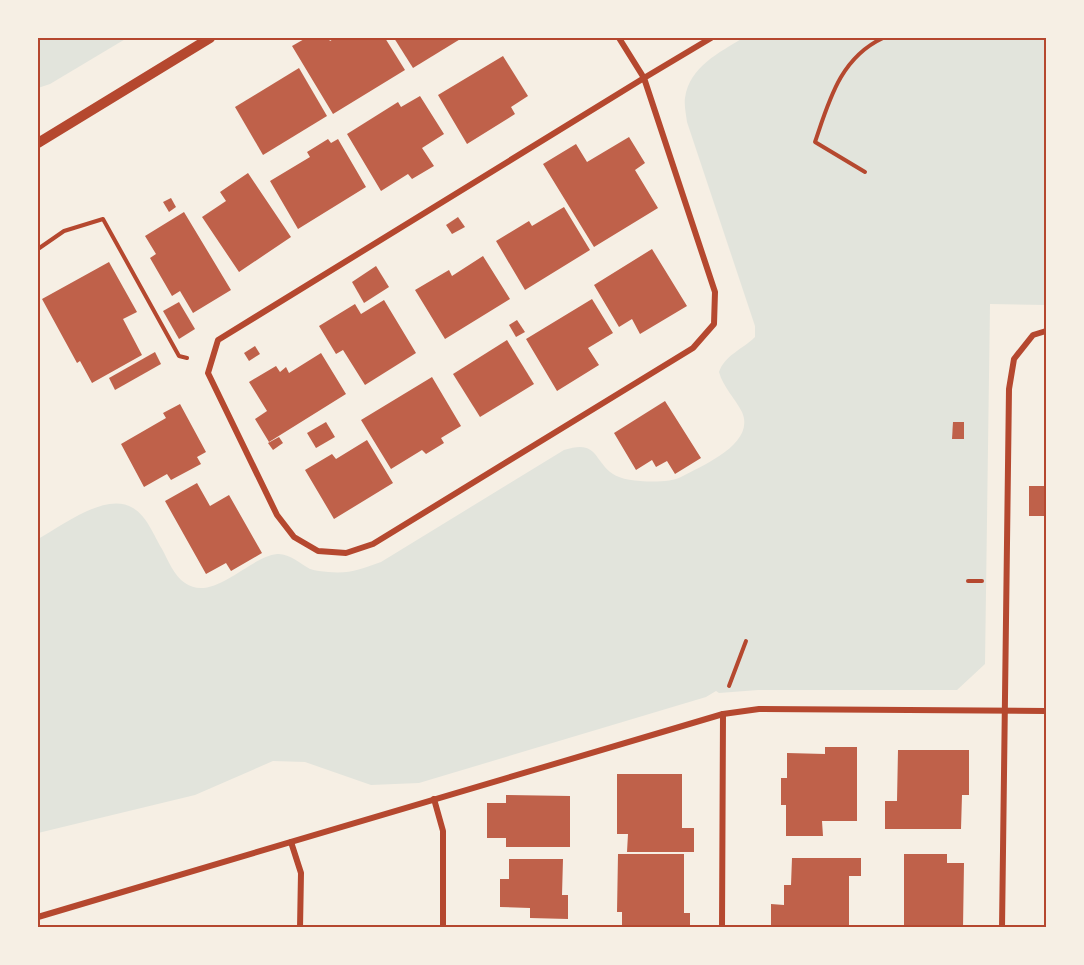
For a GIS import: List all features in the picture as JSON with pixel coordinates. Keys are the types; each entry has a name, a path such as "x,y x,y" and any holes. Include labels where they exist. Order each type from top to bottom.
{"street":[{"path":"38,143 210,38"},
{"path":"620,38 645,78 715,292 714,324 693,348 373,544 346,553 318,551 294,537 277,515 208,373 218,340 645,78 711,38"},
{"path":"1002,927 1009,388 1014,359 1033,335 1047,331"},
{"path":"38,917 723,714 759,710 1047,711"},
{"path":"722,927 723,714"},
{"path":"434,799 443,831 442,927"},
{"path":"291,842 301,873 300,927"}],"path":[{"path":"865,172 815,142 839,77 855,56 882,38"},
{"path":"38,249 64,231 103,219 179,356 210,365"},
{"path":"968,581 986,581"},
{"path":"723,714 729,686 746,641"}],"shaded area":[{"path":"38,38 127,38 50,84 38,88"},
{"path":"743,38 1046,38 1046,305 990,304 985,664 957,690 758,690 719,693 716,691 706,697 419,783 371,785 305,762 273,761 195,795 38,833 38,539 71,519 97,507 110,504 122,504 133,508 146,521 178,576 185,583 196,588 219,583 266,557 277,554 290,557 312,570 349,572 381,562 564,450 575,447 589,449 613,474 619,477 657,482 681,477 714,460 735,443 744,423 742,412 723,383 719,372 725,361 755,337 755,326 687,122 685,101 688,87 699,69 715,55"}],"building":[{"path":"306,38 328,38 330,41 335,38 385,38 405,70 333,114 292,46"},
{"path":"394,38 462,38 413,68"},
{"path":"503,56 528,96 511,107 515,114 467,144 438,95"},
{"path":"299,68 327,116 263,155 235,107"},
{"path":"420,96 444,134 422,148 434,166 412,179 408,174 381,191 347,134 398,102 401,107"},
{"path":"629,137 645,163 635,170 658,208 594,247 543,164 576,144 587,162"},
{"path":"328,139 331,143 338,139 366,187 298,229 270,181 310,157 307,152"},
{"path":"248,173 291,237 239,272 202,217 226,201 220,192"},
{"path":"171,198 176,207 169,212 163,202"},
{"path":"564,207 590,250 525,290 496,241 529,221 532,226"},
{"path":"184,212 231,290 193,313 180,291 172,296 150,258 156,254 145,236"},
{"path":"458,217 465,227 452,234 446,225"},
{"path":"652,249 687,306 640,334 632,319 619,327 594,285"},
{"path":"483,256 510,299 445,339 415,290 449,270 452,276"},
{"path":"109,262 137,312 123,319 142,355 92,383 80,361 77,363 42,299"},
{"path":"376,266 389,287 364,303 352,282"},
{"path":"592,299 613,333 588,348 599,365 557,391 526,339"},
{"path":"384,300 416,353 365,385 343,350 336,354 319,326 355,304 361,314"},
{"path":"179,302 195,329 179,339 163,311"},
{"path":"517,320 525,332 516,337 509,325"},
{"path":"507,340 534,384 480,417 453,374"},
{"path":"255,346 260,354 249,361 244,353"},
{"path":"155,352 161,364 115,390 109,378"},
{"path":"321,353 346,394 269,442 255,419 267,411 249,382 276,366 280,372 286,367 289,373"},
{"path":"432,377 461,426 441,438 444,443 426,454 422,450 391,469 361,420"},
{"path":"665,401 701,458 675,474 667,461 656,467 652,460 636,470 614,433"},
{"path":"180,404 206,452 197,457 201,464 171,480 167,474 144,487 121,444 166,418 163,413"},
{"path":"326,422 335,437 316,448 307,433"},
{"path":"953,422 964,422 964,439 952,439"},
{"path":"279,437 283,443 273,450 268,443"},
{"path":"367,440 393,483 334,519 305,470 332,454 336,459"},
{"path":"197,483 210,506 229,495 262,553 231,571 226,563 206,574 165,501"},
{"path":"1029,486 1046,486 1046,516 1029,516"},
{"path":"825,747 857,747 857,821 822,821 823,836 786,836 786,805 781,805 781,778 787,778 787,753 825,754"},
{"path":"898,750 969,750 969,795 962,795 961,829 885,829 885,801 897,801"},
{"path":"617,774 682,774 682,828 694,828 694,852 627,852 628,834 617,834"},
{"path":"506,795 570,796 570,847 506,847 506,838 487,838 487,803 506,803"},
{"path":"618,854 684,854 684,913 690,913 690,928 622,928 622,912 617,912"},
{"path":"904,854 947,854 947,863 964,863 963,928 904,928"},
{"path":"792,858 861,858 861,876 849,876 849,928 771,928 771,904 784,905 784,885 791,885"},
{"path":"509,859 563,859 562,895 568,895 568,919 530,918 530,908 500,907 500,879 509,879"}]}
